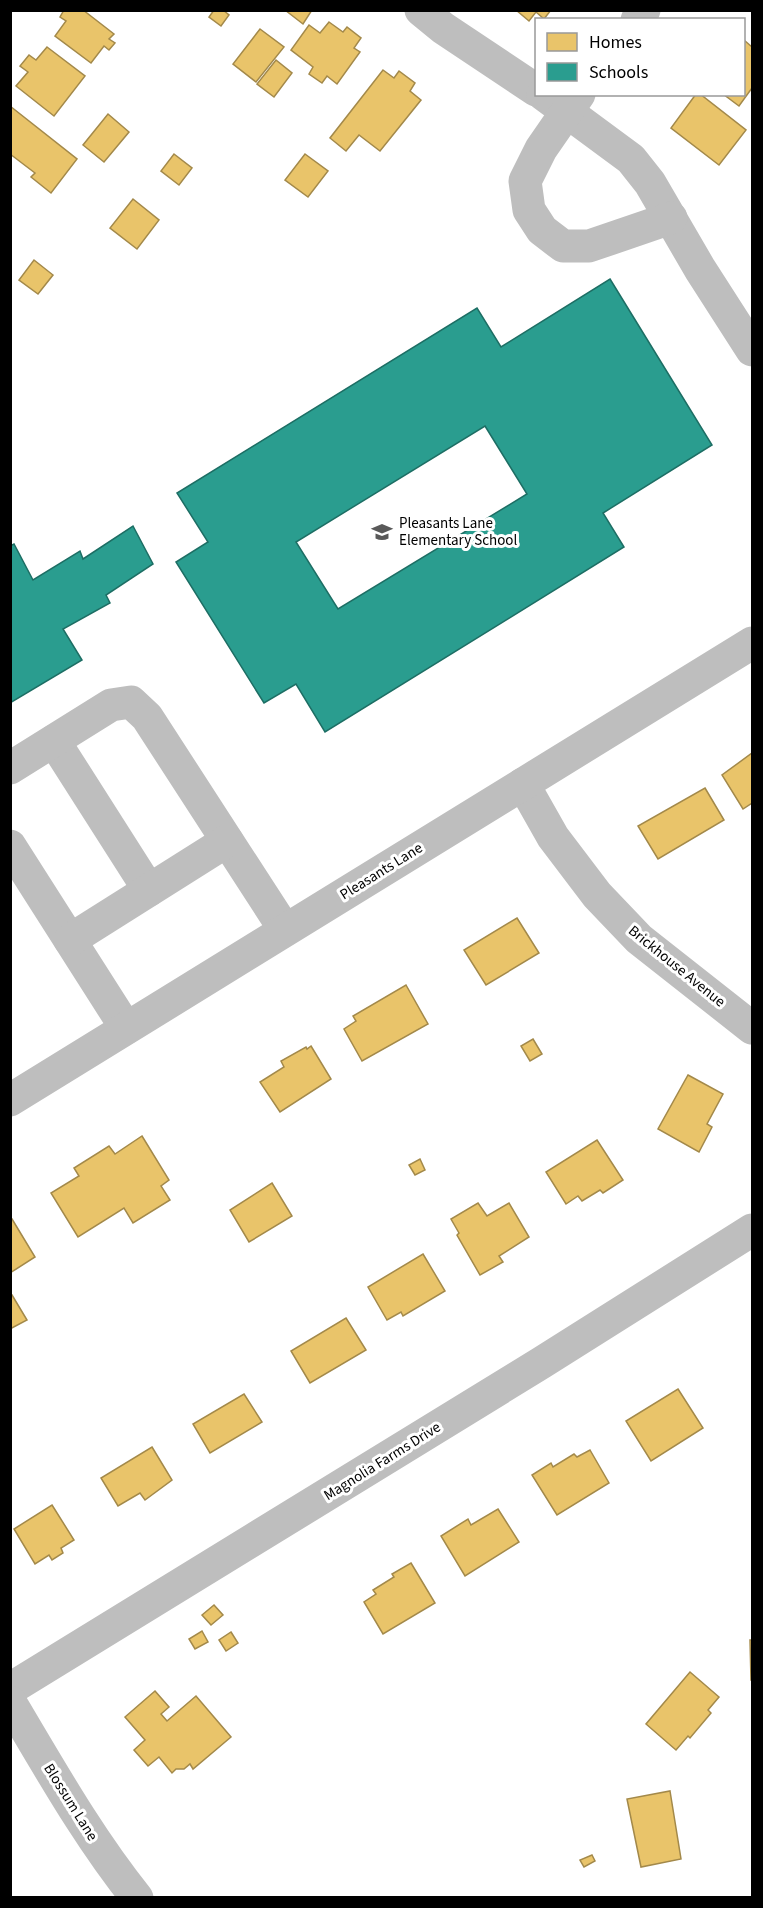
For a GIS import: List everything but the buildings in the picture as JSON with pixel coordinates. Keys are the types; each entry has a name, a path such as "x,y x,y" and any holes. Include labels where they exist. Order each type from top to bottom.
{"street":[{"path":"421,10 443,28 535,89"},
{"path":"671,218 589,246 563,246 542,230 529,210 525,181 563,100 631,159 651,183 671,218 700,269 753,350"},
{"name":"Pleasants Lane","path":"10,1100 753,643"},
{"path":"10,768 111,705 131,702 147,717 285,930"},
{"path":"54,741 149,890"},
{"name":"Brickhouse Avenue","path":"523,784 553,837 597,895 639,939 753,1028"},
{"path":"70,940 227,841"},
{"path":"10,846 126,1028"},
{"name":"Magnolia Farms Drive","path":"10,1689 753,1230"},
{"name":"Blossum Lane","path":"10,1702 71,1805 137,1898"}],"place":[{"name":"Pleasants Lane Elementary School","path":"382,532"}]}
